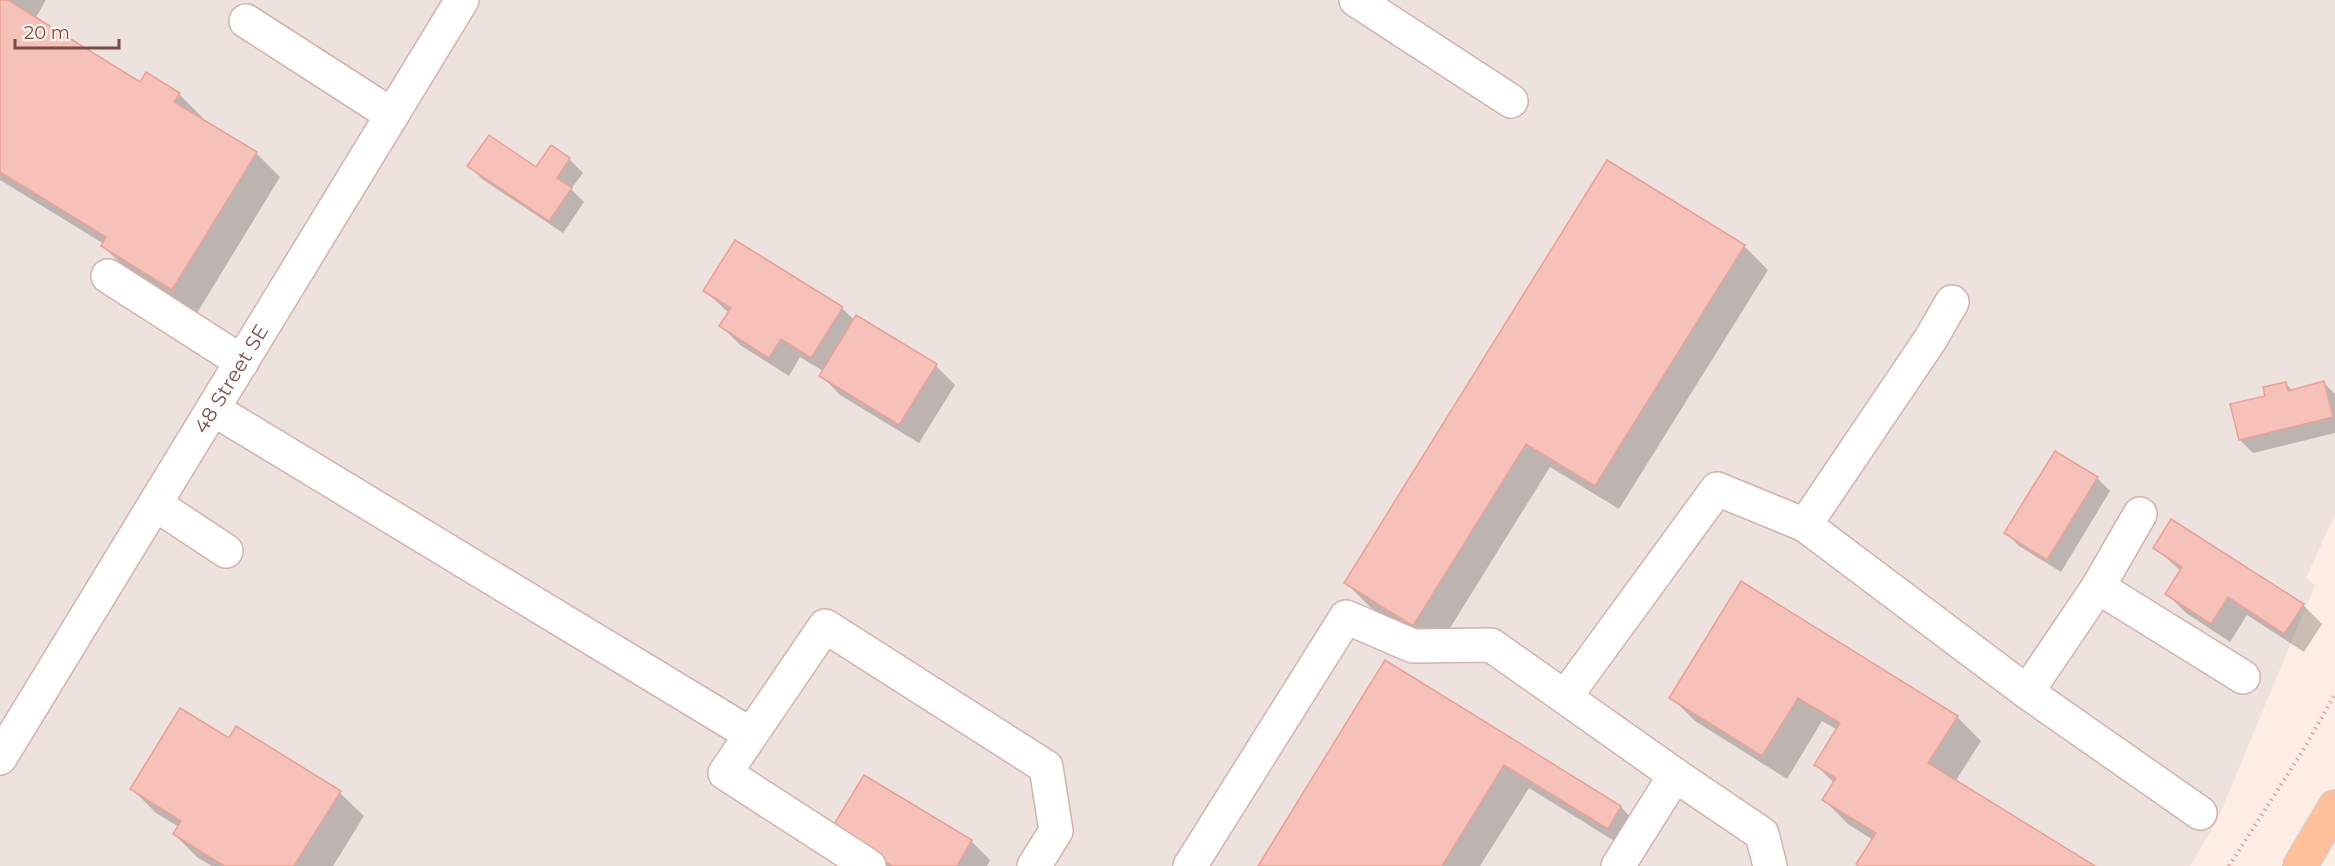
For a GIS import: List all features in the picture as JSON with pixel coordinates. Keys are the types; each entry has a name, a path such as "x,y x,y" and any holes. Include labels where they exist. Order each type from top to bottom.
{"main road":[{"path":"2300,866 2335,807"}],"street":[{"name":"48 Street SE","path":"0,758 461,0"},
{"path":"1356,0 1511,101"},
{"path":"246,21 392,115"},
{"path":"108,276 242,362"},
{"path":"1805,525 1930,340 1952,303"},
{"path":"213,409 750,734"},
{"path":"1565,697 1717,489 1805,525 2027,692 2200,813"},
{"path":"155,504 226,551"},
{"path":"2027,692 2098,587 2140,514"},
{"path":"2098,587 2243,677"},
{"path":"1190,866 1346,617 1413,646 1491,645 1762,834 1770,866"},
{"path":"868,866 725,773 825,626 1046,767 1056,831 1034,866"},
{"path":"1618,866 1675,775"}],"path":[{"path":"2229,866 2302,752 2335,694"}],"shaded area":[{"path":"0,0 2335,0 2335,514 2306,578 2315,585 2217,821 2190,866 0,866"}],"building":[{"path":"0,0 8,0 140,82 146,72 180,93 174,102 257,152 172,290 101,246 106,237 0,172"},
{"path":"489,135 536,167 551,145 570,158 557,178 572,188 549,221 467,166"},
{"path":"1607,160 1745,245 1595,486 1526,444 1413,626 1344,583"},
{"path":"735,240 843,307 811,358 781,339 769,358 719,326 731,308 703,291"},
{"path":"856,315 937,364 899,425 819,376"},
{"path":"2324,381 2333,417 2239,440 2230,404 2265,396 2263,387 2286,382 2288,391"},
{"path":"2055,451 2098,477 2047,560 2004,533"},
{"path":"2171,519 2304,604 2284,634 2228,597 2211,624 2165,594 2182,567 2153,548"},
{"path":"1741,581 1958,716 1928,763 2095,866 1859,866 1856,864 1876,833 1822,800 1836,778 1814,765 1840,723 1798,698 1762,756 1669,698"},
{"path":"1385,660 1621,806 1608,829 1504,765 1442,866 1258,866"},
{"path":"180,708 229,738 236,726 341,791 294,866 224,866 173,834 181,821 130,789"},
{"path":"864,775 972,840 957,866 892,866 831,829"}]}
